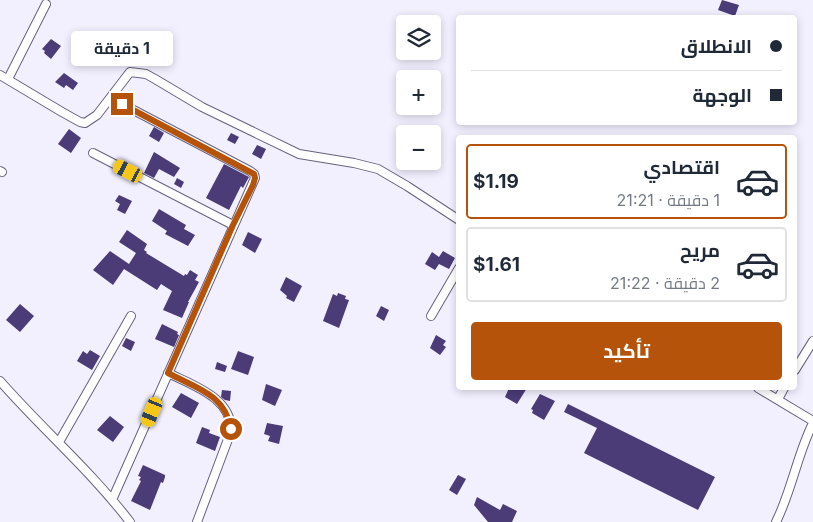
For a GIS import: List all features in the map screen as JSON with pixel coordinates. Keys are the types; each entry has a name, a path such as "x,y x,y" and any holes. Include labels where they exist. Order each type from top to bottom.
{"street":[{"path":"8,79 46,4"},
{"path":"0,75 62,112 85,123 97,115 130,72 146,74 202,107 299,154 378,169 456,218"},
{"path":"112,500 255,178 254,174 122,104"},
{"path":"93,153 233,225"},
{"path":"431,316 456,273"},
{"path":"59,442 131,316"},
{"path":"797,367 813,341"},
{"path":"168,373 218,400 225,410 231,427 197,522"},
{"path":"0,381 21,405 59,442 130,522"},
{"path":"762,390 813,422 805,439 788,494 776,522"},
{"path":"778,399 783,390"}],"building":[{"path":"722,0 739,5 735,15 718,10"},
{"path":"51,39 61,46 51,59 42,49"},
{"path":"64,73 78,83 73,90 66,85 64,88 55,82"},
{"path":"154,127 164,133 159,142 149,136"},
{"path":"69,129 81,138 71,153 58,144"},
{"path":"231,133 239,137 235,144 227,140"},
{"path":"257,145 266,149 261,159 252,154"},
{"path":"154,152 180,168 174,177 159,169 154,178 144,173"},
{"path":"224,164 249,177 243,188 241,186 229,210 206,198"},
{"path":"177,178 184,182 181,188 174,184"},
{"path":"119,195 132,201 125,214 117,210 120,204 115,201"},
{"path":"159,209 186,225 184,229 195,235 188,246 165,234 167,231 152,221"},
{"path":"127,230 147,244 144,250 146,253 184,276 190,270 198,275 195,280 199,282 182,318 163,310 172,291 161,284 157,290 124,269 113,285 93,270 110,251 129,264 136,253 119,242"},
{"path":"248,232 262,239 255,253 242,245"},
{"path":"443,251 455,258 449,269 439,264 435,270 425,264 432,252 439,257"},
{"path":"286,277 302,286 294,302 286,298 287,296 280,290"},
{"path":"338,293 346,296 345,299 349,300 339,328 323,321 333,294 337,296"},
{"path":"20,304 34,316 20,332 6,320"},
{"path":"381,306 389,310 384,321 376,316"},
{"path":"162,324 178,332 177,334 179,335 174,347 155,339"},
{"path":"436,335 446,341 443,345 446,347 440,355 430,348"},
{"path":"126,338 135,342 131,351 122,346"},
{"path":"90,350 100,356 92,370 77,361 83,351 87,354"},
{"path":"238,351 254,357 248,375 231,369"},
{"path":"217,362 227,366 225,372 215,369"},
{"path":"266,384 282,390 275,406 262,400"},
{"path":"222,390 231,391 230,401 221,397"},
{"path":"508,390 526,390 517,404 505,397"},
{"path":"181,393 199,403 191,418 172,407"},
{"path":"540,394 555,401 544,420 532,413 533,410 531,409"},
{"path":"568,404 715,477 698,510 584,453 597,428 564,412"},
{"path":"110,416 124,427 113,442 97,430"},
{"path":"267,423 283,426 279,444 268,441 270,436 264,434"},
{"path":"202,427 210,430 209,433 220,437 215,451 196,443"},
{"path":"143,465 165,475 150,510 131,501 141,481 139,480 141,477 138,476"},
{"path":"458,475 466,479 457,495 449,490"},
{"path":"477,497 500,510 503,504 517,511 512,522 488,522 474,505"}],"route":[{"path":"122,104 254,174 253,185 233,225 168,373 218,400 225,410 231,429"}]}
